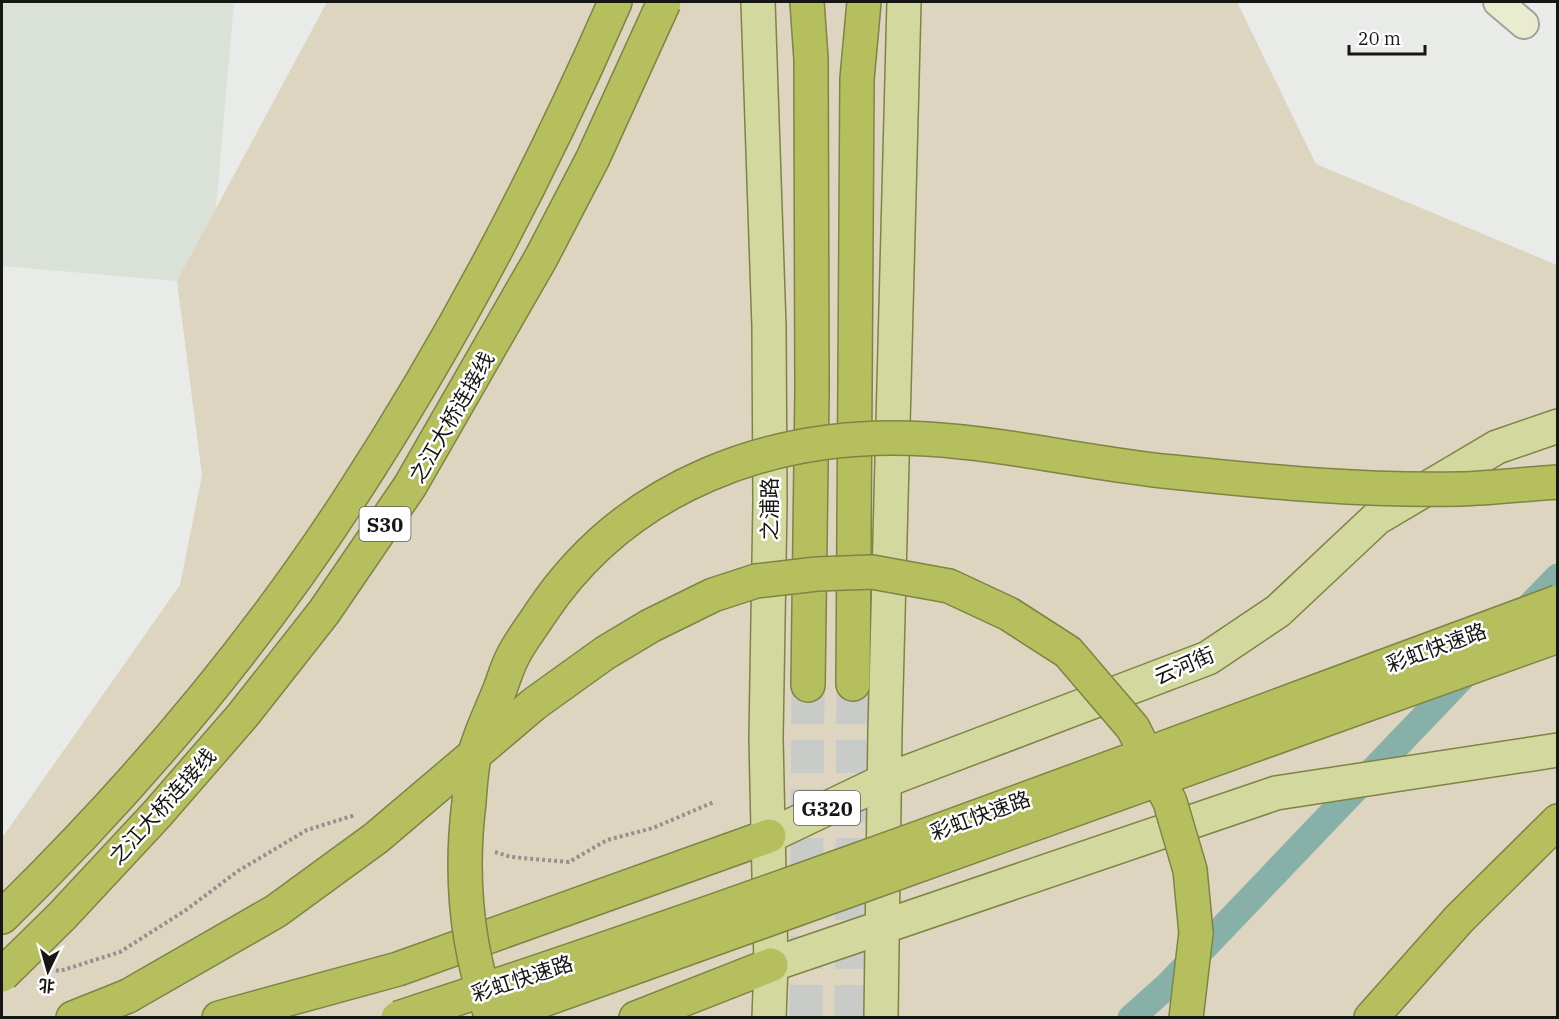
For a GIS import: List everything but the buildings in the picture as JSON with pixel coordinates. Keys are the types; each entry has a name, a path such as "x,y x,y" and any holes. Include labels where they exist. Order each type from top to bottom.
{"highway":[{"name":"之江大桥连接线","path":"2,917 35,885 136,775 212,686 289,584 349,499 461,315 510,225 615,2"},
{"name":"之江大桥连接线","path":"2,975 62,916 149,823 243,715 324,612 404,496 472,382 583,178 664,2"},
{"name":"之浦路","path":"807,2 811,59 812,368 808,685"},
{"path":"853,684 857,79 864,2"},
{"path":"492,1017 470,938 464,888 464,841 474,757 512,656 560,584 597,545 645,508 683,486 724,467 777,451 825,442 874,438 926,439 976,444 1170,472 1340,486 1460,489 1557,482"},
{"path":"73,1017 128,996 276,911 376,838 534,704 605,653 650,626 712,595 756,581 817,574 872,572 949,586 1009,614 1068,652 1133,728 1170,802 1190,870 1196,933 1186,1017"},
{"name":"彩虹快速路","path":"398,1017 578,960 1557,602"},
{"name":"彩虹快速路","path":"492,1017 1557,636"},
{"path":"1371,1017 1459,920 1557,821"},
{"path":"219,1017 398,969 769,836"},
{"path":"636,1017 771,965"}],"main road":[{"name":"之浦路","path":"758,2 769,327 770,503 766,738 770,1017"},
{"path":"880,1017 904,2"},
{"name":"云河街","path":"769,836 884,781 1208,658 1278,611 1377,519 1497,447 1557,426"},
{"path":"771,965 1059,865 1276,793 1557,750"}],"street":[{"path":"1498,2 1524,24"}],"shaded area":[{"path":"2,2 234,2 216,209 203,237 177,281 2,266"},
{"path":"327,2 1237,2 1316,164 1557,265 1557,1017 2,1018 2,838 180,585 202,475 177,281"}],"waterway":[{"path":"1521,615 1558,577"},
{"path":"1131,1018 1168,985 1470,669"}],"tunnel":[{"path":"851,1018 853,684"},
{"path":"806,1018 808,685"}]}
